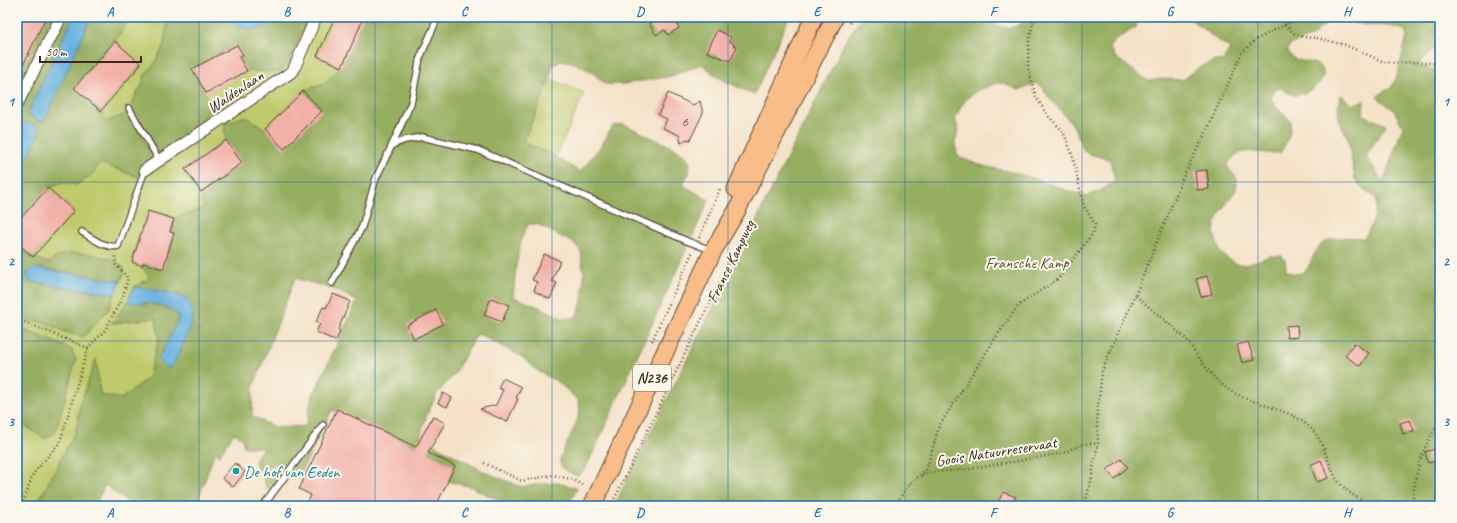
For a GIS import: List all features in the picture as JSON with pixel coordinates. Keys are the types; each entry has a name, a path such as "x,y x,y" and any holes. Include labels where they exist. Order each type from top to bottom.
{"main road":[{"name":"Franse Kampweg","path":"713,251 726,209 814,17"},
{"name":"Franse Kampweg","path":"589,491 713,251 842,20"}],"street":[{"path":"17,104 61,17"},
{"name":"Waldenlaan","path":"145,170 293,71 316,17"}],"lane":[{"path":"332,283 362,227 376,178 411,103 420,58 438,17"},
{"path":"129,108 159,160"},
{"path":"392,145 405,140 422,137 478,150 713,251"},
{"path":"82,232 105,245 114,247 118,246 145,170"},
{"path":"264,506 323,425"}],"path":[{"path":"842,20 853,17"},
{"path":"895,506 903,492 912,481 921,475 927,468 939,426 998,334 1019,306 1058,278 1094,233 1095,224 1084,207 1072,154 1063,131 1048,116 1036,97 1028,68 1029,42 1034,17"},
{"path":"1084,506 1091,481 1098,444 1097,417 1102,370 1136,296 1184,175 1242,53 1255,40 1300,17"},
{"path":"1434,17 1440,21"},
{"path":"1285,25 1295,34 1346,45 1384,62 1440,64"},
{"path":"651,344 721,187"},
{"name":"Franse Kampweg","path":"611,506 750,219"},
{"path":"22,506 33,474 60,442 88,348 105,330 123,296 128,278 116,266 114,247"},
{"path":"1136,296 1187,340 1214,377 1225,386 1248,400 1276,409 1306,424 1321,442 1336,478 1342,486 1358,499 1372,506"},
{"path":"17,319 88,348"},
{"path":"1412,506 1421,458 1427,442 1440,421"},
{"name":"Goois Natuurreservaat","path":"921,475 933,472 970,469 1064,453 1074,447 1089,443 1098,444"},
{"path":"484,463 522,481 553,476 571,479 589,491"}],"green space":[{"path":"17,17 130,17 115,41 101,111 105,122 129,113 154,159 141,169 138,177 100,163 93,174 76,185 62,182 48,188 17,222"},
{"path":"130,17 169,17 163,47 155,63 145,75 142,85 131,104 184,138 197,122 208,115 193,69 237,45 243,55 288,63 309,17 335,17 317,56 342,67 323,84 303,91 265,129 245,116 224,124 226,140 185,169 201,192 204,208 174,219 148,211 132,262 142,266 150,278 134,287 127,303 112,323 156,318 159,339 148,379 121,400 100,395 96,360 80,405 76,431 36,506 17,506 17,420 45,439 71,349 17,327 17,316 31,321 44,321 65,332 108,310 125,270 63,254 48,263 33,257 74,211 48,188 62,182 93,174 100,162 138,177 141,169 154,159 129,113 105,123 101,111 141,65 115,41"},
{"path":"169,17 226,17 249,29 278,20 281,17 309,17 288,63 280,72 247,71 239,57 243,54 237,45 193,69 206,93 208,116 197,122 184,138 159,155 131,104 142,85 145,75 155,63 163,47"},
{"path":"364,17 789,17 754,95 716,76 702,64 672,76 623,84 606,84 593,73 577,64 564,60 552,67 550,79 523,142 556,157 580,172 601,146 613,126 623,124 674,148 687,157 690,164 689,173 684,181 684,186 709,200 585,470 577,476 565,470 560,463 560,459 578,419 580,410 578,400 558,382 538,371 522,357 479,334 475,337 455,373 437,394 427,414 420,437 485,472 522,487 558,483 577,488 568,506 511,506 469,486 448,481 455,466 337,409 336,412 332,410 299,477 293,471 296,456 268,489 264,482 263,476 282,466 278,463 257,471 255,459 263,448 244,447 242,438 234,433 219,456 215,451 196,506 133,506 105,485 95,506 36,506 76,431 80,405 96,359 100,395 121,399 148,378 159,339 156,318 112,323 128,301 134,303 150,303 159,305 172,310 178,315 178,320 160,362 169,368 173,365 192,323 187,298 165,292 134,287 150,278 142,266 143,263 163,269 174,234 170,232 174,219 204,208 201,192 242,163 226,140 224,124 245,116 265,129 284,148 322,111 303,91 323,84 342,67","holes":["529,224 537,224 575,244 581,252 584,276 582,301 578,313 574,318 564,319 544,309 513,297 519,249 525,230","295,278 333,289 357,301 311,400 306,426 276,428 252,416 253,388"]},
{"name":"Fransche Kamp","path":"862,17 980,17 987,22 1010,28 1018,26 1027,17 1139,17 1135,28 1116,39 1110,48 1115,57 1148,81 1161,79 1183,80 1206,64 1223,61 1230,48 1188,17 1440,17 1440,42 1417,66 1440,71 1440,219 1438,258 1440,260 1440,292 1437,299 1440,303 1440,506 614,506 845,42","holes":["1342,20 1364,25 1390,26 1405,30 1407,36 1397,76 1390,90 1385,90 1377,97 1394,110 1403,127 1383,182 1366,156 1386,125 1363,115 1364,100 1353,105 1341,95 1338,105 1339,121 1348,138 1355,179 1360,186 1376,198 1374,219 1370,229 1364,238 1337,238 1326,241 1317,249 1305,271 1301,273 1295,274 1286,271 1285,260 1282,256 1270,256 1245,265 1229,260 1220,252 1214,233 1215,225 1221,211 1236,190 1237,179 1227,166 1232,158 1244,152 1281,152 1289,136 1291,121 1274,105 1271,98 1275,90 1280,88 1294,95 1299,95 1315,87 1319,83 1323,74 1320,66 1296,60 1287,51 1291,44 1313,36 1320,28 1330,22","997,83 1004,83 1019,90 1036,83 1043,88 1073,125 1084,151 1110,160 1115,179 1113,182 1102,190 1085,196 1027,176 979,165 957,155 955,142 959,130 955,119 959,111 971,95"]},
{"path":"550,79 584,93 556,157 523,142"},
{"path":"17,243 33,257 48,263 58,256 79,253 107,258 122,265 125,270 121,281 42,269 30,282 115,294 108,310 83,337 65,332 44,322 31,321 17,316"},
{"path":"17,327 71,349 76,360 55,433 45,439 17,420"}],"water":[{"path":"73,17 91,17 46,118 44,121 39,121 30,117 29,110"},
{"path":"226,17 281,17 266,26 257,29 249,29 240,26"},
{"path":"27,122 36,126 40,131 17,180 17,141 22,127"},
{"path":"34,268 121,281 115,294 30,282 27,274"},
{"path":"134,287 165,292 187,298 191,307 193,318 189,332 173,365 169,368 161,362 159,358 178,320 178,315 175,312 159,305 150,303 134,303 128,301"}],"building":[{"path":"17,17 46,17 17,78"},
{"path":"335,17 364,17 342,67 317,56"},
{"path":"647,17 673,17 679,28 668,35 665,30 656,35 649,23 651,22"},
{"path":"717,30 731,37 729,41 737,47 730,61 707,52"},
{"path":"115,41 141,64 101,111 74,88"},
{"path":"237,45 243,55 239,57 247,71 206,93 192,69"},
{"path":"303,91 322,111 284,149 265,129"},
{"path":"668,93 693,105 700,101 703,113 690,140 687,139 681,143 679,135 663,128 667,119 658,115"},
{"path":"226,140 242,163 201,192 185,169"},
{"path":"1207,170 1209,189 1197,190 1195,171"},
{"path":"48,188 74,211 33,257 17,243 17,222"},
{"path":"148,211 174,219 170,232 174,233 163,269 143,263 142,266 132,262"},
{"path":"544,254 560,261 552,281 557,283 550,299 534,291 537,282 532,280"},
{"path":"1207,276 1212,294 1201,297 1196,279"},
{"path":"333,294 350,301 338,330 340,331 336,341 316,332 320,324 316,322 323,307 326,308"},
{"path":"491,298 509,305 502,322 484,315"},
{"path":"436,310 443,324 414,339 407,325"},
{"path":"1297,325 1298,337 1287,338 1286,326"},
{"path":"1248,342 1254,360 1242,363 1237,345"},
{"path":"1354,343 1369,353 1360,366 1345,356"},
{"path":"503,378 521,387 516,398 518,399 507,422 480,409 496,405 503,390 498,388"},
{"path":"443,393 452,398 447,407 438,403"},
{"path":"337,409 416,447 433,416 445,423 428,453 455,466 436,506 306,506 311,495 299,489"},
{"path":"1410,420 1414,431 1403,434 1400,423"},
{"path":"1435,449 1438,461 1428,463 1425,452"},
{"path":"1121,459 1128,467 1114,479 1107,470"},
{"path":"1321,460 1328,478 1317,482 1310,465"},
{"path":"235,463 245,472 233,487 222,478"},
{"path":"1003,492 1016,497 1012,506 1005,506 998,503"}],"place":[{"name":"De hof van Eeden","path":"236,471"}]}
